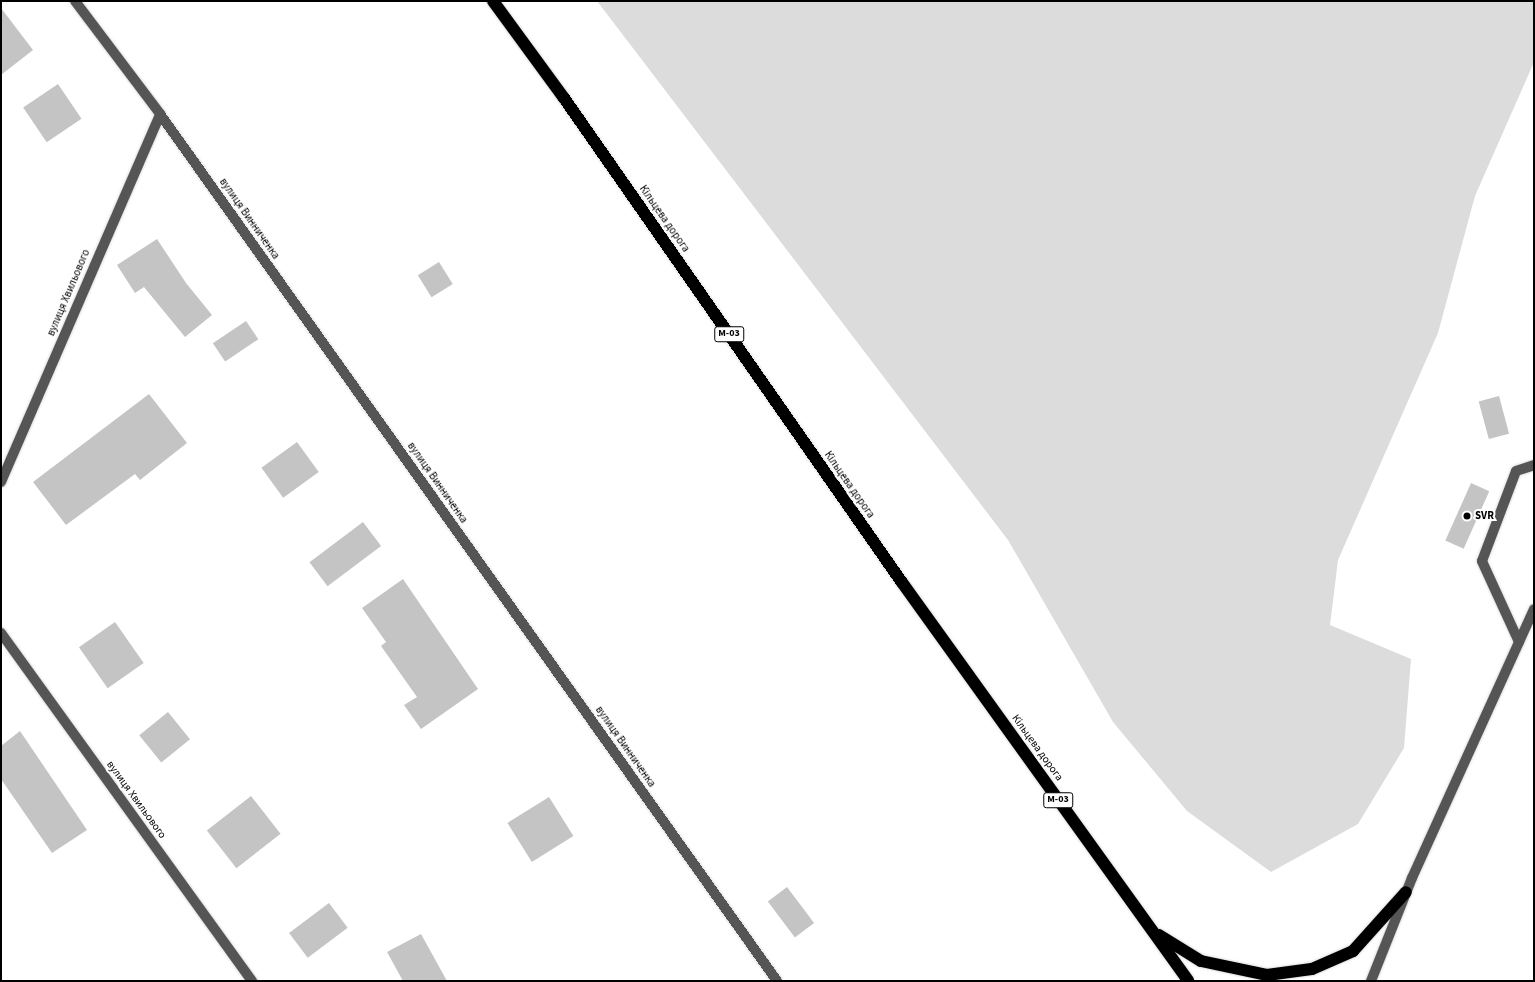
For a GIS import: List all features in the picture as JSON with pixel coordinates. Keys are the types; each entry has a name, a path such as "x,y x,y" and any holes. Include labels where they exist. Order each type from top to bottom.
{"highway":[{"name":"Кільцева дорога","path":"493,1 564,98 900,581 1188,981"},
{"path":"1154,932 1201,961 1267,975 1312,969 1353,951 1406,892"}],"street":[{"name":"вулиця Винниченка","path":"75,1 160,114 777,981"},
{"name":"вулиця Хвильового","path":"1,482 160,114"},
{"path":"1519,642 1482,562 1516,471 1534,465"},
{"path":"1371,981 1406,892 1534,609"},
{"name":"вулиця Хвильового","path":"1,633 252,981"}],"shaded area":[{"path":"597,1 1534,1 1534,62 1475,196 1438,333 1338,560 1330,625 1411,659 1404,748 1358,824 1271,872 1187,811 1113,722 1008,540"}],"building":[{"path":"1,8 33,50 1,75"},
{"path":"58,84 81,119 47,142 23,107"},
{"path":"157,239 186,283 212,315 185,337 144,287 135,293 117,265"},
{"path":"439,262 453,284 432,297 418,275"},
{"path":"246,321 258,339 225,362 213,343"},
{"path":"149,394 187,443 140,480 135,474 66,525 33,482"},
{"path":"1499,396 1509,434 1489,439 1479,401"},
{"path":"297,442 319,472 283,498 261,468"},
{"name":"SVR","path":"1471,483 1489,491 1464,549 1445,541"},
{"path":"363,522 381,546 328,586 309,562"},
{"path":"403,579 478,689 421,729 404,705 417,697 381,646 386,642 362,608"},
{"path":"115,622 144,663 108,688 79,647"},
{"path":"168,712 190,739 161,762 139,735"},
{"path":"20,731 87,830 52,853 1,779 1,746"},
{"path":"251,796 281,834 236,868 207,830"},
{"path":"549,797 573,836 532,862 507,823"},
{"path":"787,887 814,923 795,937 768,901"},
{"path":"329,903 348,928 308,958 289,933"},
{"path":"421,934 447,981 403,981 387,952"}],"place":[{"name":"SVR","path":"1467,516"}]}
